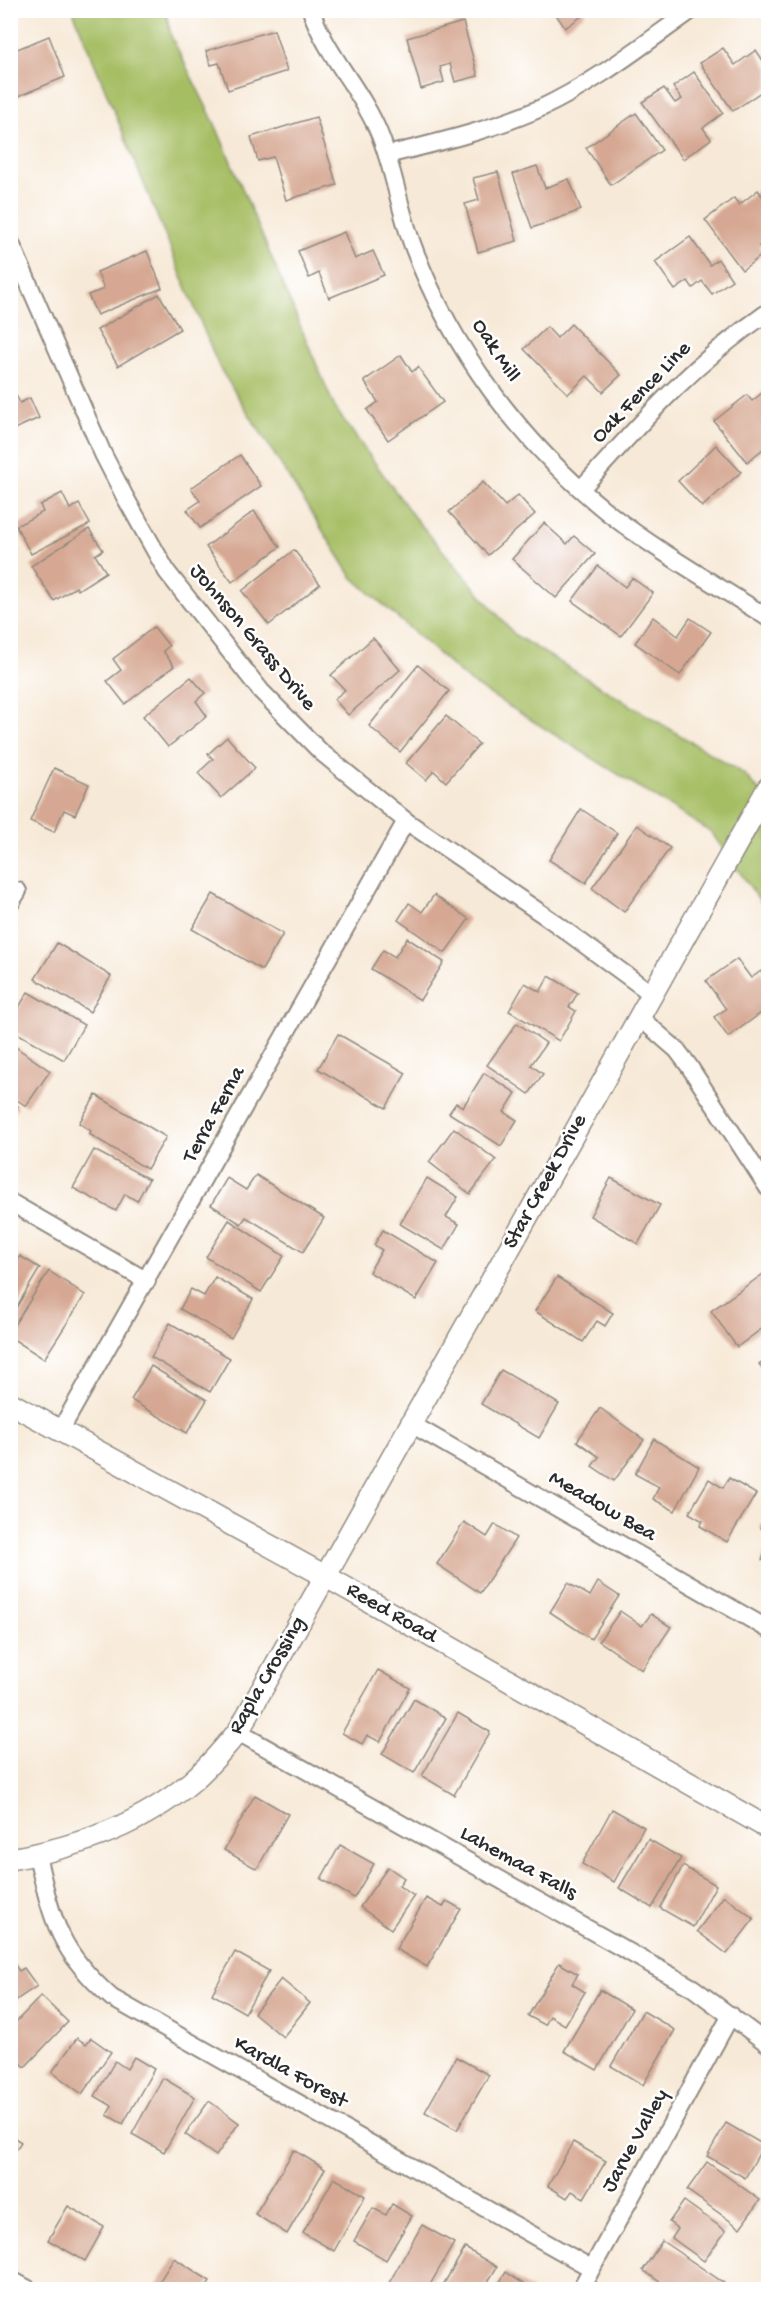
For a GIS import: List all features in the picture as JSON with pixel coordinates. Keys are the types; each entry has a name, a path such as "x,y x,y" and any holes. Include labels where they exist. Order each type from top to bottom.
{"street":[{"name":"Oak Mill","path":"311,10 334,56 370,110 387,155 413,246 447,318 478,370 513,419 581,489 631,530 768,618"},
{"path":"387,155 478,132 543,107 586,83 692,10"},
{"name":"Johnson Grass Drive","path":"10,241 103,454 167,572 261,691 321,752 406,820 551,920 652,994"},
{"name":"Oak Fence Line","path":"581,489 666,394 711,354 768,312"},
{"name":"Star Creek Drive","path":"325,1576 412,1425 768,788"},
{"name":"Terra Ferna","path":"60,1431 406,820"},
{"path":"639,1017 676,1050 690,1066 768,1188"},
{"path":"10,1202 147,1281"},
{"name":"Reed Road","path":"10,1403 325,1576 768,1828"},
{"name":"Meadow Bea","path":"412,1425 768,1629"},
{"name":"Rapla Crossing","path":"10,1859 37,1855 100,1836 146,1813 191,1782 238,1732 325,1576"},
{"name":"Lahemaa Falls","path":"238,1732 693,1988 768,2044"},
{"name":"Kardla Forest","path":"37,1855 47,1900 64,1946 87,1976 112,1998 591,2268"},
{"name":"Jarve Valley","path":"580,2289 731,2015"},
{"path":"10,2278 30,2289"}],"green space":[{"path":"73,11 166,11 171,36 215,124 335,408 414,517 515,635 744,774 768,800 768,912 711,832 470,682 352,577 219,367"}],"building":[{"path":"553,10 583,10 585,14 565,28"},
{"path":"463,22 478,76 455,82 450,64 440,67 444,82 421,89 407,38"},
{"path":"274,30 287,71 228,90 219,63 211,65 206,51"},
{"path":"49,36 65,77 14,98 10,90 10,52"},
{"path":"723,48 735,65 756,50 768,68 768,87 733,111 700,63"},
{"path":"694,72 723,113 703,128 711,139 683,159 642,102 664,88 675,103 682,99 673,87"},
{"path":"636,113 662,150 611,185 586,148"},
{"path":"316,117 337,185 286,200 273,157 258,161 251,137"},
{"path":"537,166 545,188 569,179 581,210 532,228 513,174"},
{"path":"498,172 517,241 478,252 465,204 479,200 473,178"},
{"path":"758,190 768,204 768,239 759,246 765,253 742,270 705,220 734,198 739,205"},
{"path":"344,232 355,259 373,251 384,275 329,298 319,273 309,278 298,251"},
{"path":"690,237 710,265 718,259 732,280 712,294 702,281 693,288 688,281 675,290 655,262"},
{"path":"147,251 162,288 97,315 88,295 104,289 97,272"},
{"path":"159,294 180,329 118,366 97,330"},
{"path":"571,324 621,375 603,392 587,376 568,394 524,349 547,327 557,338"},
{"path":"401,355 412,372 418,367 443,402 388,440 367,410 378,402 364,381"},
{"path":"10,383 20,403 30,398 39,418 10,431"},
{"path":"768,388 768,445 747,462 714,421 747,395 752,401"},
{"path":"716,445 741,472 702,507 678,481"},
{"path":"240,455 261,486 200,528 187,510 200,501 191,488"},
{"path":"483,482 505,506 518,495 535,514 488,555 449,512"},
{"path":"62,493 70,509 79,504 90,524 31,554 16,526 43,512 40,505"},
{"path":"254,511 280,547 232,582 206,547"},
{"path":"544,523 567,544 574,536 595,554 556,598 512,559"},
{"path":"89,529 103,550 95,555 106,572 78,590 76,587 54,601 31,566"},
{"path":"294,550 320,584 269,625 242,591"},
{"path":"598,566 625,587 632,578 653,593 621,636 572,601"},
{"path":"653,617 678,636 690,618 711,632 680,675 635,643"},
{"path":"154,627 169,646 163,651 174,666 125,704 107,681 121,670 113,659"},
{"path":"373,638 400,670 348,715 334,699 345,690 331,675"},
{"path":"418,665 449,691 400,752 369,726"},
{"path":"191,677 205,693 196,701 207,716 168,747 143,716"},
{"path":"446,716 479,744 446,782 434,771 426,780 406,763"},
{"path":"227,737 255,768 221,798 198,773 213,759 208,754"},
{"path":"54,768 89,784 75,815 64,810 54,832 30,821"},
{"path":"581,809 617,833 586,883 549,860"},
{"path":"637,825 670,848 624,912 592,888"},
{"path":"213,894 283,934 262,970 192,929"},
{"path":"434,895 469,919 445,953 398,920 409,903 422,912"},
{"path":"407,938 444,962 420,1000 371,969 383,950 395,957"},
{"path":"57,943 111,976 90,1012 35,979"},
{"path":"737,959 751,978 761,971 768,982 768,1008 728,1037 714,1017 726,1009 706,981"},
{"path":"549,976 578,993 569,1007 576,1011 559,1041 509,1011 525,983 540,992"},
{"path":"28,992 84,1025 64,1060 10,1029 10,1022"},
{"path":"517,1023 546,1043 531,1065 543,1074 529,1094 487,1065"},
{"path":"338,1034 406,1073 386,1108 318,1069"},
{"path":"10,1043 50,1071 26,1106 10,1095"},
{"path":"484,1073 516,1093 504,1112 517,1120 501,1146 449,1113 456,1103 463,1107"},
{"path":"96,1095 166,1137 147,1169 89,1134 91,1131 79,1123"},
{"path":"10,1102 18,1106 10,1119"},
{"path":"454,1128 496,1160 470,1194 429,1162"},
{"path":"94,1150 149,1179 137,1201 125,1194 116,1211 73,1188"},
{"path":"256,1175 324,1218 303,1252 246,1217 241,1224 211,1205 227,1178 246,1190"},
{"path":"427,1178 458,1197 446,1217 459,1224 444,1250 400,1224"},
{"path":"611,1178 660,1205 638,1244 590,1216"},
{"path":"229,1220 284,1256 261,1292 206,1257"},
{"path":"383,1230 438,1263 416,1300 369,1272 382,1250 374,1245"},
{"path":"20,1256 40,1268 10,1318 10,1258 16,1261"},
{"path":"49,1271 85,1295 44,1359 10,1337 10,1331"},
{"path":"766,1272 768,1276 768,1324 737,1347 711,1311"},
{"path":"215,1277 253,1299 231,1338 180,1309 191,1289 204,1296"},
{"path":"557,1277 613,1313 605,1326 597,1321 583,1342 535,1311"},
{"path":"170,1323 230,1358 210,1392 151,1357"},
{"path":"768,1357 768,1378 759,1364"},
{"path":"151,1366 207,1400 187,1433 131,1400"},
{"path":"501,1370 559,1404 539,1438 481,1404"},
{"path":"600,1408 644,1440 614,1481 592,1466 599,1457 577,1441"},
{"path":"654,1439 699,1467 675,1511 653,1499 659,1487 635,1474"},
{"path":"729,1478 756,1494 727,1542 700,1526 703,1521 689,1513 709,1479 723,1488"},
{"path":"768,1512 768,1532 760,1528"},
{"path":"464,1522 487,1537 495,1524 516,1538 480,1593 437,1564"},
{"path":"768,1546 768,1563 762,1560"},
{"path":"598,1582 619,1596 591,1639 550,1612 568,1583 590,1596"},
{"path":"620,1611 642,1626 651,1614 671,1627 642,1670 599,1641"},
{"path":"378,1670 410,1688 380,1742 367,1735 362,1744 342,1733"},
{"path":"414,1699 446,1718 414,1773 382,1754"},
{"path":"458,1713 490,1732 454,1795 422,1776"},
{"path":"255,1795 288,1814 257,1869 224,1850"},
{"path":"612,1809 644,1827 614,1882 582,1864"},
{"path":"648,1839 681,1858 652,1908 619,1888"},
{"path":"340,1845 374,1864 354,1898 321,1879"},
{"path":"683,1866 716,1885 693,1927 660,1908"},
{"path":"388,1867 404,1878 399,1886 414,1896 391,1929 360,1907"},
{"path":"724,1896 754,1919 727,1954 697,1931"},
{"path":"426,1898 443,1907 447,1901 461,1909 427,1967 396,1949"},
{"path":"235,1952 269,1971 245,2013 212,1994"},
{"path":"10,1958 19,1971 24,1968 37,1986 10,2004"},
{"path":"559,1963 578,1974 572,1984 585,1992 565,2025 550,2016 545,2025 528,2016"},
{"path":"281,1979 310,2003 283,2037 254,2013"},
{"path":"600,1990 632,2009 597,2070 564,2051"},
{"path":"41,1996 68,2022 25,2067 10,2052 10,2028"},
{"path":"643,2011 675,2030 643,2085 611,2066"},
{"path":"77,2038 86,2044 91,2038 111,2052 82,2094 52,2072"},
{"path":"134,2057 154,2069 123,2124 107,2115 112,2106 95,2096 115,2061 127,2069"},
{"path":"456,2057 489,2075 457,2130 425,2112"},
{"path":"163,2078 195,2097 164,2152 132,2134"},
{"path":"209,2101 239,2123 216,2156 185,2134"},
{"path":"726,2123 764,2145 745,2178 707,2156"},
{"path":"10,2135 21,2142 10,2159"},
{"path":"573,2142 606,2161 584,2198 572,2191 567,2198 548,2186"},
{"path":"294,2150 325,2169 287,2234 255,2214"},
{"path":"707,2162 760,2200 740,2228 687,2190"},
{"path":"334,2178 365,2196 334,2251 303,2233"},
{"path":"684,2201 726,2231 704,2261 672,2238 678,2229 669,2222"},
{"path":"392,2204 412,2216 386,2260 354,2241 373,2208 386,2215"},
{"path":"68,2206 104,2227 85,2261 48,2240"},
{"path":"422,2225 454,2243 427,2290 417,2290 411,2286 409,2290 400,2290 389,2283"},
{"path":"662,2241 724,2283 720,2290 671,2290 643,2270"},
{"path":"465,2248 497,2267 483,2290 440,2290"},
{"path":"174,2258 210,2281 204,2290 154,2290"},
{"path":"506,2272 532,2290 495,2290"}]}
